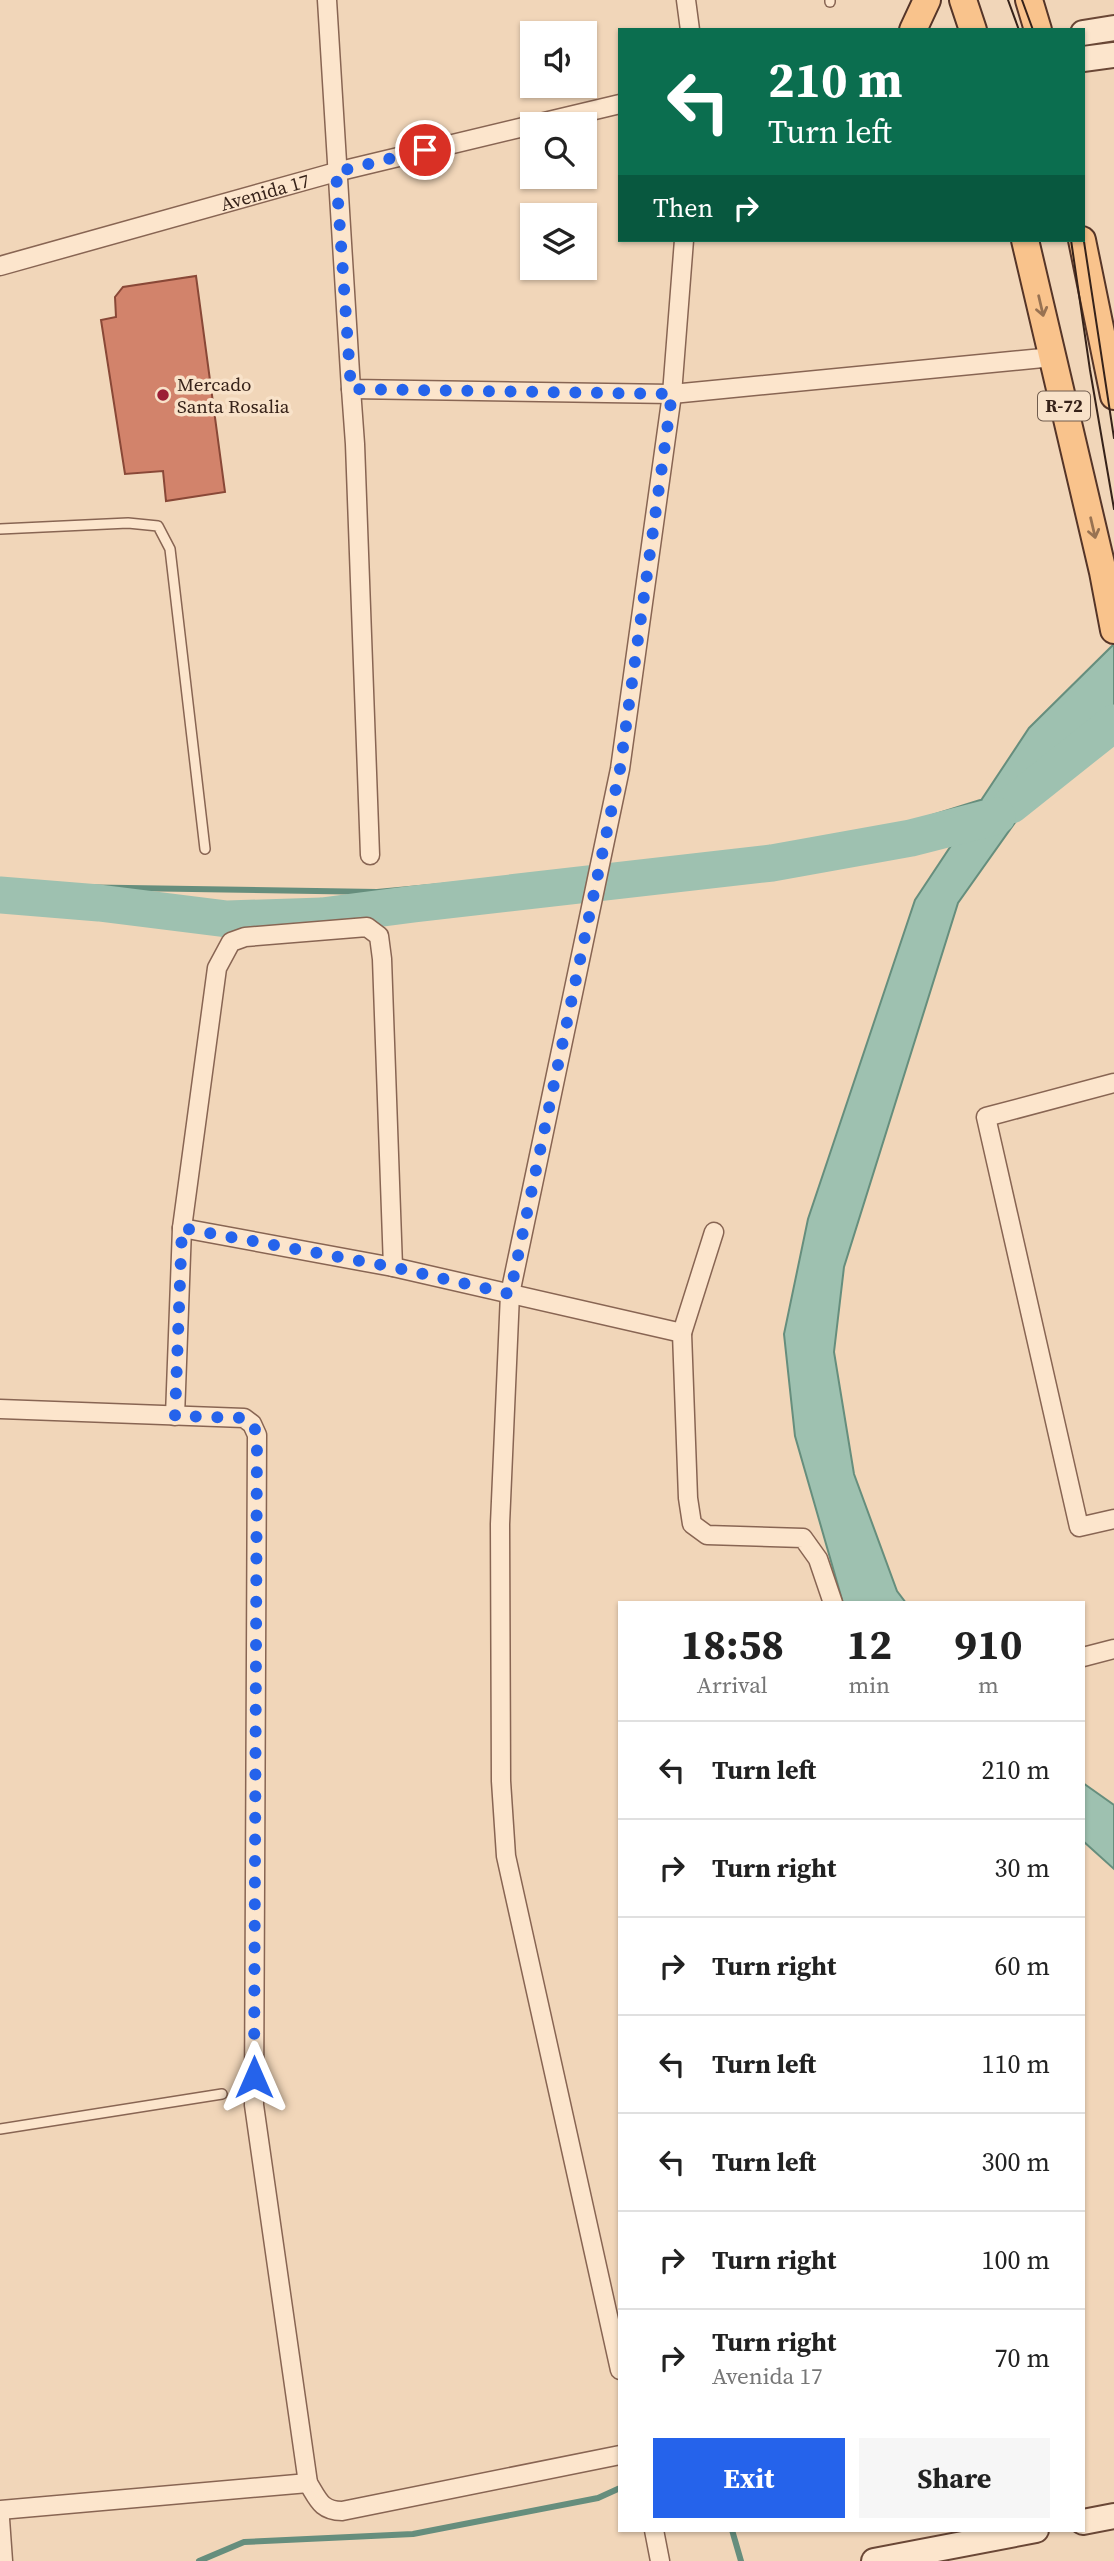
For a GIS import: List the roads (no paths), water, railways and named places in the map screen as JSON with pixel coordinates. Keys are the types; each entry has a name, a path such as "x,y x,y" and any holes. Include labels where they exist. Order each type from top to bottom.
{"main road":[{"path":"914,28 927,0"},
{"path":"963,0 972,28"},
{"path":"1029,0 1037,28"},
{"name":"R-72","path":"1025,242 1103,572 1114,630"},
{"name":"R-72","path":"1082,242 1114,397"}],"street":[{"path":"327,0 355,444 370,855"},
{"path":"687,0 690,28"},
{"path":"1085,33 1113,29"},
{"path":"1085,59 1114,54"},
{"name":"Avenida 17","path":"587,112 618,104"},
{"name":"Avenida 17","path":"0,266 336,172 520,128"},
{"path":"618,2361 506,1856 501,1781 500,1524 510,1294 620,769 672,394 684,242"},
{"path":"351,389 672,394 1053,357"},
{"path":"175,1416 182,1228 217,968 231,942 245,937 367,927 379,936 393,1267"},
{"path":"1114,1083 986,1117 1079,1527 1114,1519"},
{"path":"182,1228 393,1267 682,1333"},
{"path":"714,1232 682,1333 688,1498 692,1524 707,1535 803,1538 818,1559 832,1601"},
{"path":"0,1409 244,1418 253,1424 257,1435 254,2105 308,2483 322,2505 331,2511 342,2511 618,2455"},
{"path":"1085,1656 1114,1649"},
{"path":"0,2510 308,2483"},
{"path":"1085,2522 1114,2516"},
{"path":"0,2519 3,2561"},
{"path":"654,2532 660,2561"},
{"path":"874,2561 1026,2532"}],"lane":[{"path":"0,529 128,523 158,526 170,550 205,849"},
{"path":"0,2129 222,2094"}],"waterway":[{"path":"1011,805 1114,723"},
{"path":"0,886 377,892 601,871 865,838 980,802"},
{"path":"0,895 99,903 227,919 322,916 772,863 911,838 997,816"},
{"path":"199,2561 244,2542 413,2534 598,2498 618,2489"},
{"path":"733,2532 741,2561"}],"tram line":[{"path":"1008,0 1018,28"},
{"path":"1022,0 1032,28"},
{"path":"1071,242 1114,509"},
{"path":"1084,242 1114,438"}],"place":[{"name":"Mercado Santa Rosalia","path":"163,395"}]}
